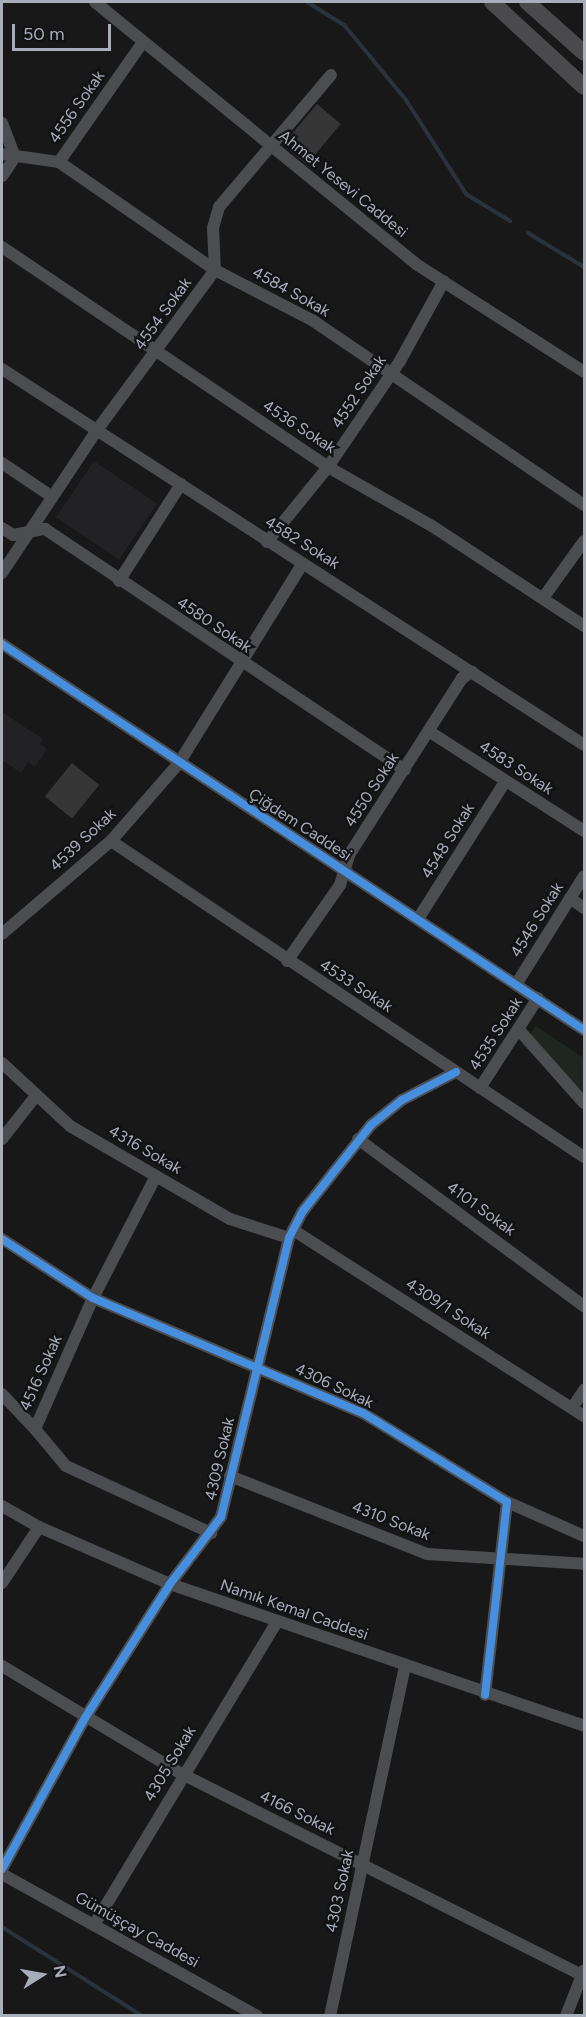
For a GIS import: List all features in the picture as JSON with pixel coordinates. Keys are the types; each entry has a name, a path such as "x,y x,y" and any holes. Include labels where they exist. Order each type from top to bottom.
{"main road":[{"path":"492,2 585,87"},
{"path":"527,2 585,53"}],"street":[{"name":"Ahmet Yesevi Caddesi","path":"95,2 416,264 585,372"},
{"name":"4556 Sokak","path":"59,162 144,42"},
{"path":"215,270 215,215 268,145 331,75"},
{"path":"2,123 15,157 2,176"},
{"name":"4584 Sokak","path":"2,154 59,162 215,270 312,320 388,375 585,505"},
{"name":"4536 Sokak","path":"2,247 328,467 423,520 585,626"},
{"name":"4554 Sokak","path":"2,573 97,430 215,270"},
{"name":"4552 Sokak","path":"267,542 318,473 328,467 388,375 444,281"},
{"name":"4582 Sokak","path":"2,369 585,745"},
{"path":"2,463 51,496"},
{"path":"119,581 181,484"},
{"name":"4580 Sokak","path":"2,528 14,535 45,529 119,581 405,770"},
{"path":"543,598 585,541"},
{"path":"179,763 303,563"},
{"name":"Çiğdem Caddesi","path":"2,644 585,1030"},
{"name":"4550 Sokak","path":"287,961 346,870 349,855 430,732 462,678 472,672"},
{"name":"4583 Sokak","path":"430,732 585,831"},
{"name":"4539 Sokak","path":"2,934 111,841 179,763"},
{"name":"4548 Sokak","path":"418,919 505,782"},
{"name":"4533 Sokak","path":"111,841 287,961 585,1157"},
{"name":"4546 Sokak","path":"517,983 585,876"},
{"path":"570,898 585,908"},
{"name":"4535 Sokak","path":"480,1088 520,1031 538,998"},
{"path":"520,1031 585,1103"},
{"name":"4316 Sokak","path":"2,1063 35,1097 70,1126 230,1219 291,1234"},
{"name":"4309 Sokak","path":"2,1869 86,1718 170,1584 221,1517 256,1365 291,1234 358,1139 402,1101 456,1072"},
{"path":"2,1139 35,1097"},
{"name":"4101 Sokak","path":"358,1139 585,1306"},
{"name":"4516 Sokak","path":"156,1176 93,1298 34,1429 66,1466 211,1533"},
{"name":"4309/1 Sokak","path":"291,1234 585,1416"},
{"name":"4306 Sokak","path":"2,1239 93,1298 256,1365 363,1413 507,1502"},
{"path":"572,1408 585,1390"},
{"path":"2,1394 34,1429"},
{"name":"4310 Sokak","path":"230,1476 427,1554 500,1562 585,1564"},
{"path":"485,1695 507,1502 585,1536"},
{"name":"Namık Kemal Caddesi","path":"2,1506 39,1527 170,1584 485,1695 585,1726"},
{"path":"2,1583 39,1527"},
{"name":"4305 Sokak","path":"94,1925 182,1774 277,1622"},
{"name":"4166 Sokak","path":"2,1666 182,1774 584,1974"},
{"name":"4303 Sokak","path":"330,2016 405,1667"},
{"name":"Gümüşçay Caddesi","path":"2,1874 257,2016"},
{"path":"566,2016 584,1974"}],"shaded area":[{"path":"94,461 157,503 119,560 56,517"},
{"path":"2,712 43,739 40,744 47,749 35,767 28,762 21,773 2,760"},
{"path":"536,1026 584,1058 584,1094 522,1045"}],"building":[{"path":"317,104 341,124 307,165 283,145"},
{"path":"72,763 99,785 72,818 45,796"}],"waterway":[{"path":"307,2 344,25 406,100 466,194 510,221"},
{"path":"528,233 584,267"},
{"path":"2,1927 142,2016"}],"cycle path":[{"path":"2,644 584,1030"},
{"path":"2,1869 85,1718 170,1584 221,1517 289,1238 303,1211 371,1125 402,1100 456,1072"},
{"path":"2,1239 93,1298 363,1413 507,1502 485,1695"}]}
